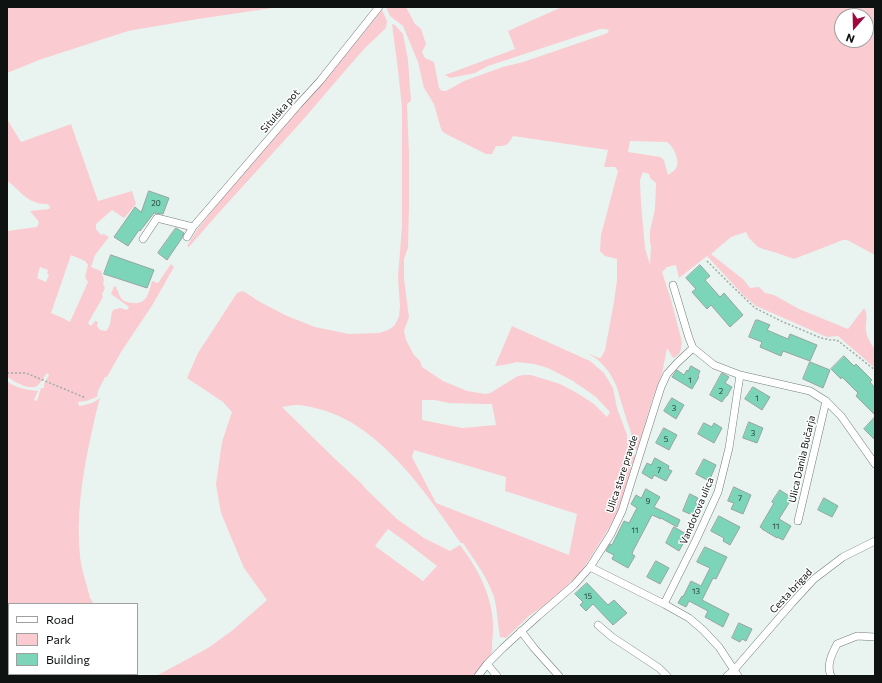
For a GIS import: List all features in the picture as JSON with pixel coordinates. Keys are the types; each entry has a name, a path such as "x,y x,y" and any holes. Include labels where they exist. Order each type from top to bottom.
{"street":[{"name":"Situlska pot","path":"187,236 193,227 320,81 379,7"},
{"path":"143,238 157,218 193,227"},
{"path":"673,285 693,348 714,365 740,375 810,391 826,401 841,416 875,464"},
{"name":"Ulica stare pravde","path":"478,676 487,664 503,648 574,585 590,567 611,534 622,511 661,387 668,374 693,348"},
{"name":"Vandotova ulica","path":"664,604 718,492 729,448 740,375"},
{"name":"Ulica Danila Bučarja","path":"798,521 826,401"},
{"name":"Cesta brigad","path":"727,676 736,673 792,603 814,579 843,557 875,541"},
{"path":"590,567 664,604 688,618 703,630 719,647 736,673"},
{"path":"598,625 612,637 659,668 667,676"},
{"path":"521,631 559,676"},
{"path":"831,676 830,657 837,644 857,636 875,637"},
{"path":"487,664 497,676"}],"path":[{"path":"707,261 755,308 821,338 837,340 875,370"},
{"path":"7,373 26,373 86,398"}],"green space":[{"path":"7,7 279,7 128,31 39,60 7,73"},
{"path":"386,7 406,7 415,24 421,29 426,44 422,52 425,58 434,62 439,88 442,91 446,91 464,81 609,32 607,29 600,29 488,66 475,73 450,78 445,75 515,49 508,31 562,7 875,7 875,255 847,240 843,240 794,259 758,247 749,238 746,232 731,237 711,254 744,280 750,288 759,287 765,293 774,295 799,309 848,329 864,308 867,316 866,328 868,338 875,349 875,368 838,336 827,337 756,306 743,295 707,256 679,278 676,265 667,267 662,272 682,342 680,352 676,357 673,358 667,348 662,374 653,397 637,451 632,442 631,432 616,385 609,372 602,364 587,353 601,358 605,350 617,280 617,259 605,256 600,251 601,235 618,171 615,167 604,167 608,150 513,136 507,144 503,146 496,146 492,154 486,154 443,132 434,104 424,88 418,62 403,26 390,16","holes":["630,141 667,142 675,152 677,159 677,166 675,170 668,175 664,160 660,157 628,152","643,172 649,174 650,178 656,183 655,209 650,231 650,265 645,248 641,203 640,180"]},
{"path":"382,10 387,21 386,28 366,47 189,247 187,246 197,230 240,176 321,85"},
{"path":"392,24 395,25 403,34 408,60 411,101 407,104 409,207 408,248 404,259 404,279 409,317 404,331 406,340 414,355 420,361 422,367 443,381 467,391 485,394 490,393 518,376 531,375 560,384 577,393 594,404 607,417 610,412 596,397 573,381 548,368 534,364 517,362 495,366 512,326 590,361 604,373 613,388 617,408 627,435 627,442 635,457 619,512 578,575 541,608 530,615 506,638 500,637 494,597 484,576 463,543 461,543 416,482 399,462 360,428 338,416 304,406 295,405 282,407 397,519 424,538 450,551 460,545 468,555 481,578 490,603 493,629 492,653 474,676 156,676 208,648 233,630 267,600 244,568 221,513 216,484 222,442 232,412 223,402 187,378 198,353 237,293 243,291 287,316 315,327 349,334 379,333 388,330 394,326 399,316 400,306 398,277 402,226 402,108","holes":["422,400 435,400 449,403 492,404 496,425 462,428 422,420","414,450 506,477 505,491 577,514 569,555 436,503 412,457","388,529 437,566 423,581 375,546"]},
{"path":"7,119 21,142 71,124 98,201 132,191 136,204 124,218 112,210 96,224 96,229 101,235 104,234 109,237 95,255 91,267 101,271 105,288 102,294 103,297 88,323 91,326 95,321 98,322 97,326 100,330 106,331 110,323 113,310 120,308 127,310 129,307 111,294 114,286 124,301 134,303 140,302 143,301 148,295 152,281 158,283 171,264 174,267 153,304 121,352 107,377 105,377 98,391 97,397 78,402 79,406 82,406 100,398 84,469 79,512 80,556 90,598 93,603 8,603 8,675 138,676 7,676 7,381 18,387 38,391 34,400 37,401 41,388 44,388 44,384 49,375 47,373 41,382 34,387 22,385 7,377 7,231 37,227 39,222 30,211 49,209 50,207 48,204 38,203 27,198 7,181","holes":["71,255 85,261 88,265 85,277 88,282 70,322 51,313","40,267 48,270 47,273 49,275 46,282 37,278"]}],"building":[{"path":"149,191 169,198 163,214 154,213 140,231 139,230 128,246 114,237 135,207 141,212"},
{"path":"176,228 184,233 167,260 158,253"},
{"path":"111,255 154,270 147,288 104,274"},
{"path":"700,265 710,276 705,280 720,297 724,293 743,315 730,327 711,305 707,309 692,292 696,289 686,278"},
{"path":"756,320 770,325 767,330 788,339 790,334 817,345 810,361 783,351 781,356 760,347 762,342 749,337"},
{"path":"844,356 854,366 856,364 872,380 870,382 875,388 875,415 856,396 858,393 842,377 841,379 831,369"},
{"path":"810,362 830,370 823,388 803,379"},
{"path":"691,366 700,371 699,377 692,389 672,377 677,370 684,375"},
{"path":"722,373 729,377 725,383 732,387 722,402 710,395"},
{"path":"753,387 770,397 762,410 745,399"},
{"path":"672,398 684,405 676,419 664,411"},
{"path":"875,417 875,440 864,429"},
{"path":"749,422 763,428 757,443 743,438"},
{"path":"704,423 712,427 714,423 722,428 714,443 698,434"},
{"path":"664,428 677,435 669,450 656,443"},
{"path":"655,458 669,466 668,469 672,471 666,481 654,475 652,479 642,473 647,463 651,465"},
{"path":"704,459 716,465 709,481 696,474"},
{"path":"734,487 751,495 743,514 731,509 734,503 728,501"},
{"path":"646,489 660,497 654,507 680,520 677,527 652,515 633,551 632,554 635,556 628,568 612,559 614,555 606,551 610,544 612,545 624,521 629,523 637,508 631,504 636,495 641,498"},
{"path":"780,490 792,498 779,519 791,526 783,540 777,538 760,527 774,503 772,502"},
{"path":"690,494 698,498 695,503 701,506 697,517 683,511"},
{"path":"824,498 838,506 832,517 818,510"},
{"path":"719,516 740,527 730,545 723,541 724,538 711,531"},
{"path":"674,527 688,535 679,551 666,543"},
{"path":"705,547 727,557 716,579 713,578 702,600 729,614 723,627 705,617 708,611 689,601 686,607 678,603 682,596 683,597 691,581 701,586 710,568 697,562"},
{"path":"656,561 669,568 660,584 647,577"},
{"path":"587,583 608,605 614,600 627,613 613,625 593,604 586,611 580,605 583,602 575,594"},
{"path":"739,623 752,629 746,641 742,639 740,642 732,638"}]}
